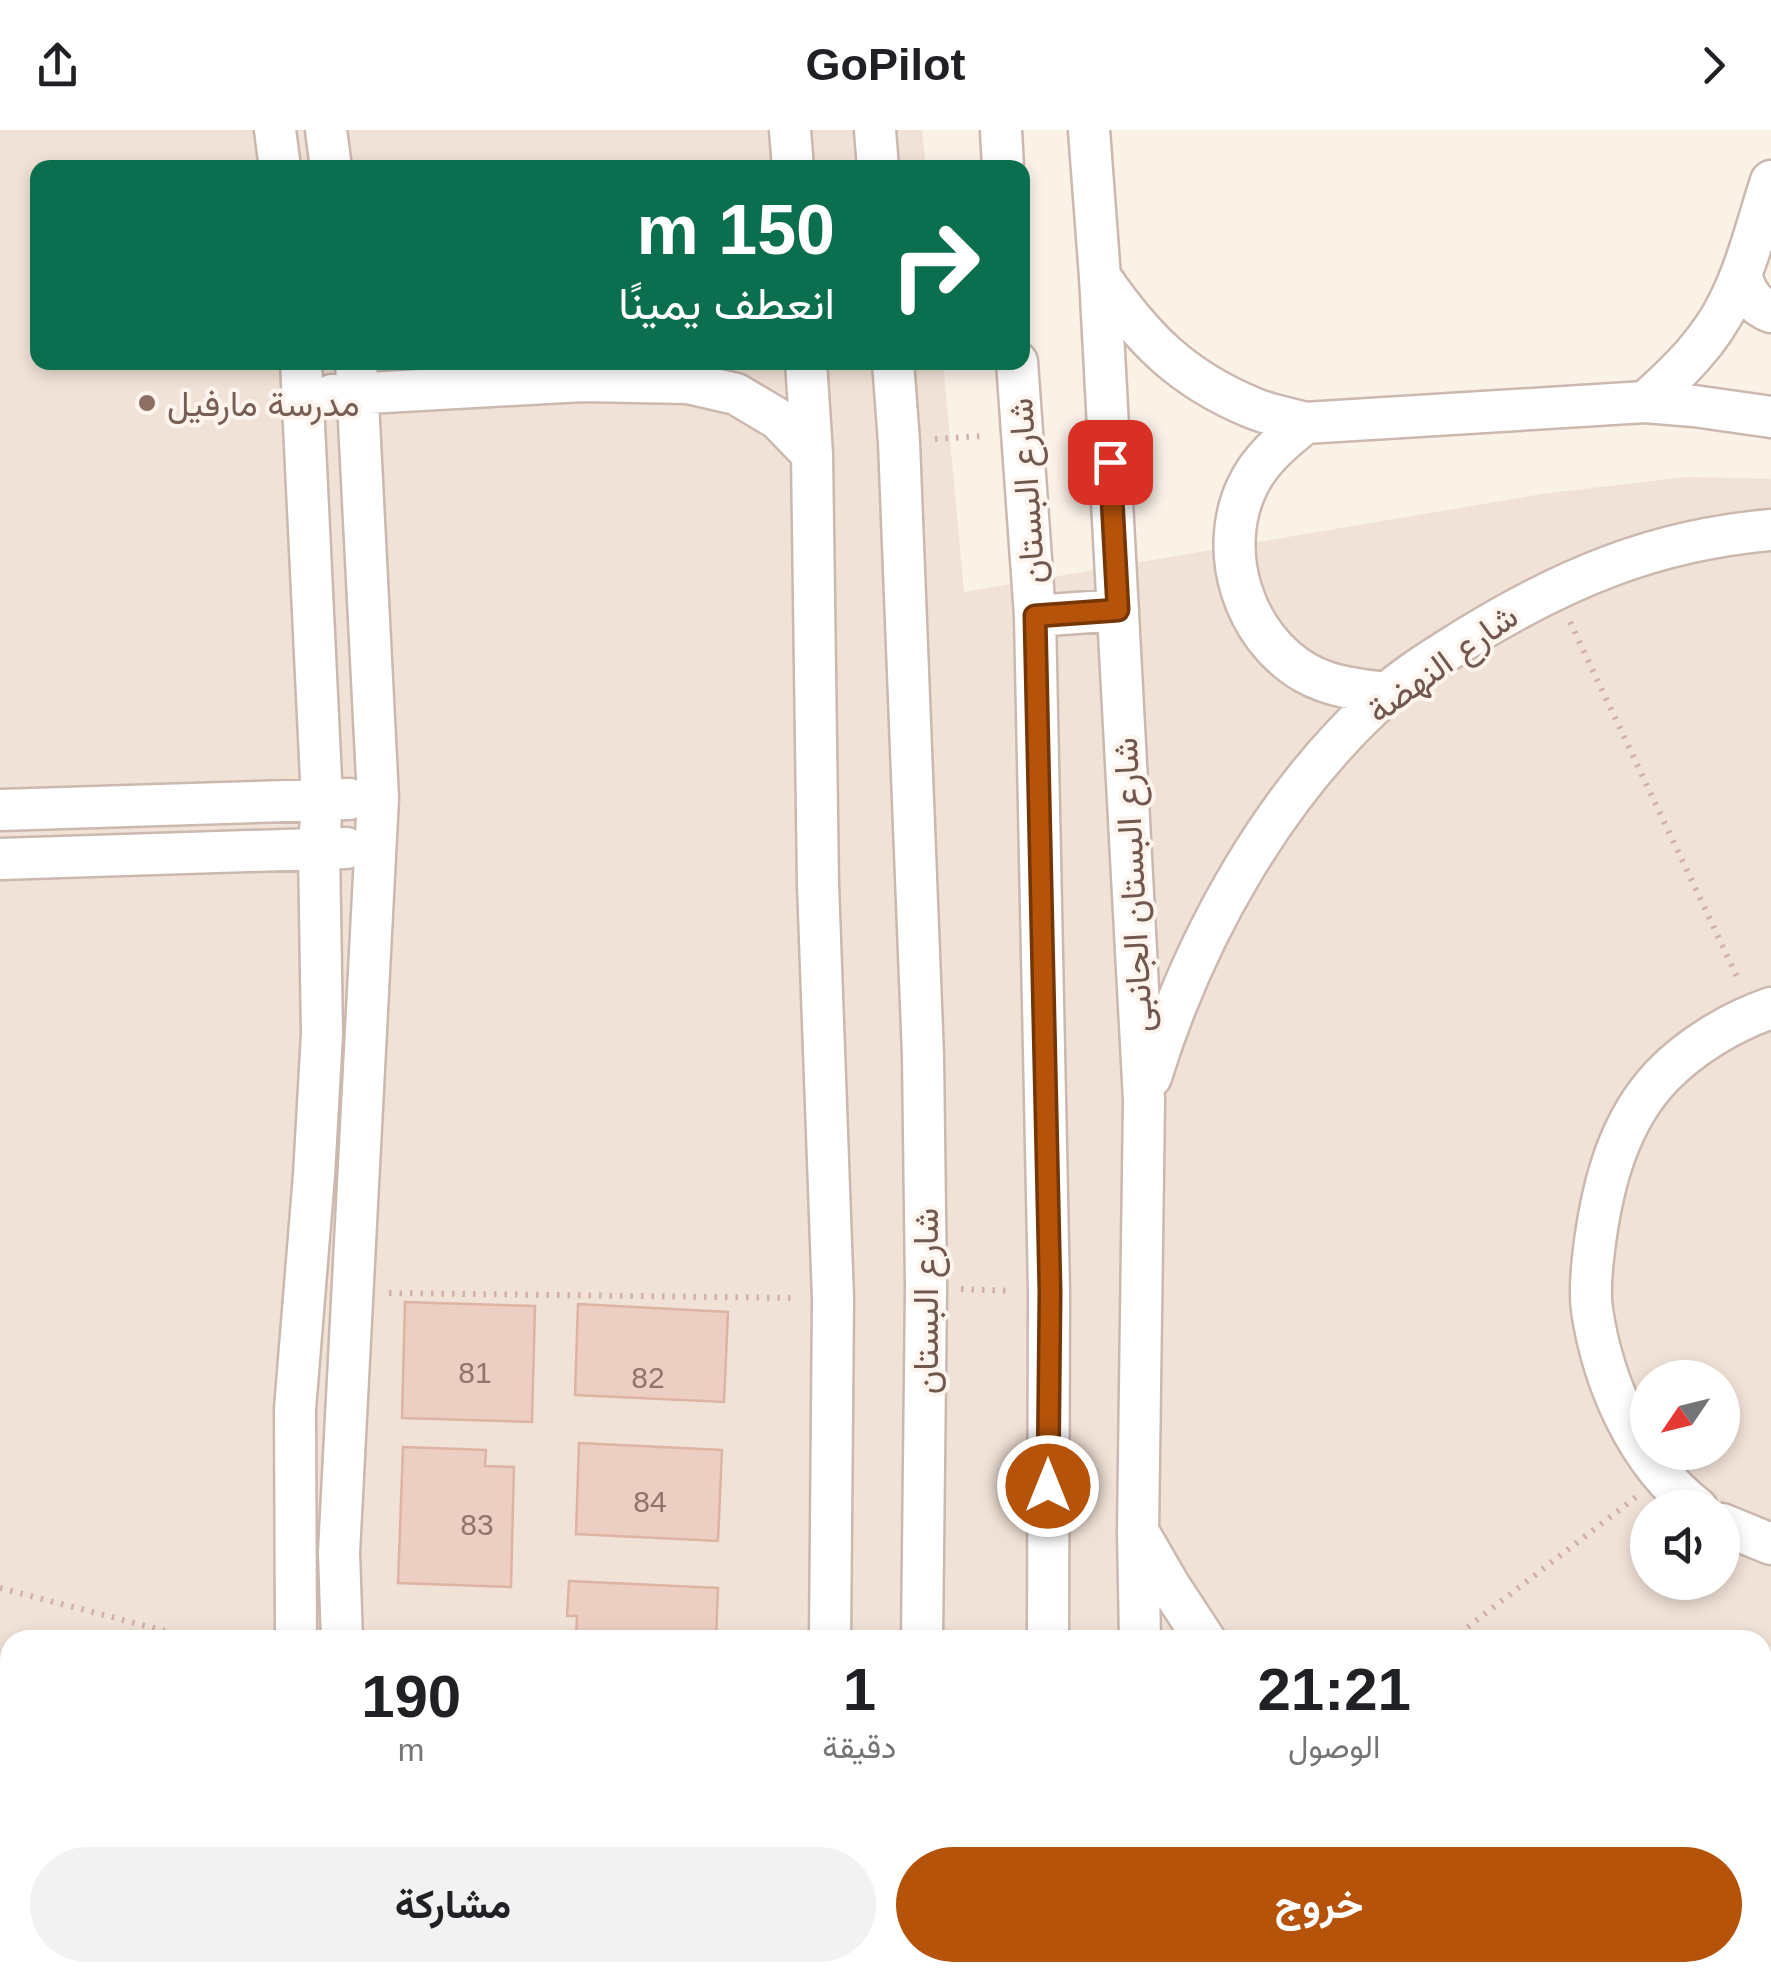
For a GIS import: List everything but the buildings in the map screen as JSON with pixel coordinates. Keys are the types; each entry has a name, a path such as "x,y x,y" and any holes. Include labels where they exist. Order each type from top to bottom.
{"street":[{"path":"274,130 279,160"},
{"path":"326,130 331,160"},
{"path":"790,130 792,160"},
{"path":"875,130 877,160"},
{"path":"1000,130 1002,160"},
{"name":"شارع البستان الجانبى","path":"1089,130 1144,1100 1140,1630"},
{"path":"1646,402 1692,356 1729,303 1771,181"},
{"path":"1741,275 1752,300 1771,312"},
{"path":"1100,278 1130,320 1166,357 1208,387 1255,409 1305,423 1646,402 1771,417"},
{"path":"807,370 812,454 818,884 833,1299 830,1630"},
{"name":"شارع البستان","path":"894,370 923,1056 926,1287 922,1630"},
{"name":"شارع البستان","path":"1018,370 1035,616 1050,1292 1048,1630"},
{"path":"342,1630 339,1552 378,798 357,378"},
{"path":"296,1630 294,1409 322,1034 322,800 302,379 688,384 736,394 778,419 812,454"},
{"path":"1305,423 1272,450 1248,485 1235,526 1235,569 1247,610 1272,646 1305,673 1344,689 1388,693"},
{"name":"شارع النهضة","path":"1144,1100 1190,970 1229,894 1295,794 1388,693 1519,606 1590,572 1664,548 1771,530"},
{"path":"1035,616 1118,610"},
{"path":"0,810 378,798"},
{"path":"0,859 376,847"},
{"path":"1677,1490 1638,1442 1602,1357 1592,1307 1600,1207 1619,1143 1633,1115 1662,1076 1725,1028 1763,1011"},
{"path":"1138,1531 1198,1630"},
{"path":"1740,1531 1771,1544"}],"path":[{"path":"899,442 1022,434"},
{"path":"1554,588 1763,1011"},
{"path":"926,1287 1050,1292"},
{"path":"353,1292 833,1299"},
{"path":"1464,1630 1663,1476"},
{"path":"0,1588 162,1630"}],"shaded area":[{"path":"0,130 922,130 925,160 30,160 30,370 944,370 964,592 1542,494 1686,477 1771,479 1771,1630 0,1630"}],"place":[{"name":"مدرسة مارفيل","path":"147,403"}],"route":[{"path":"1048,1486 1050,1292 1035,616 1118,610 1110,462"}]}
